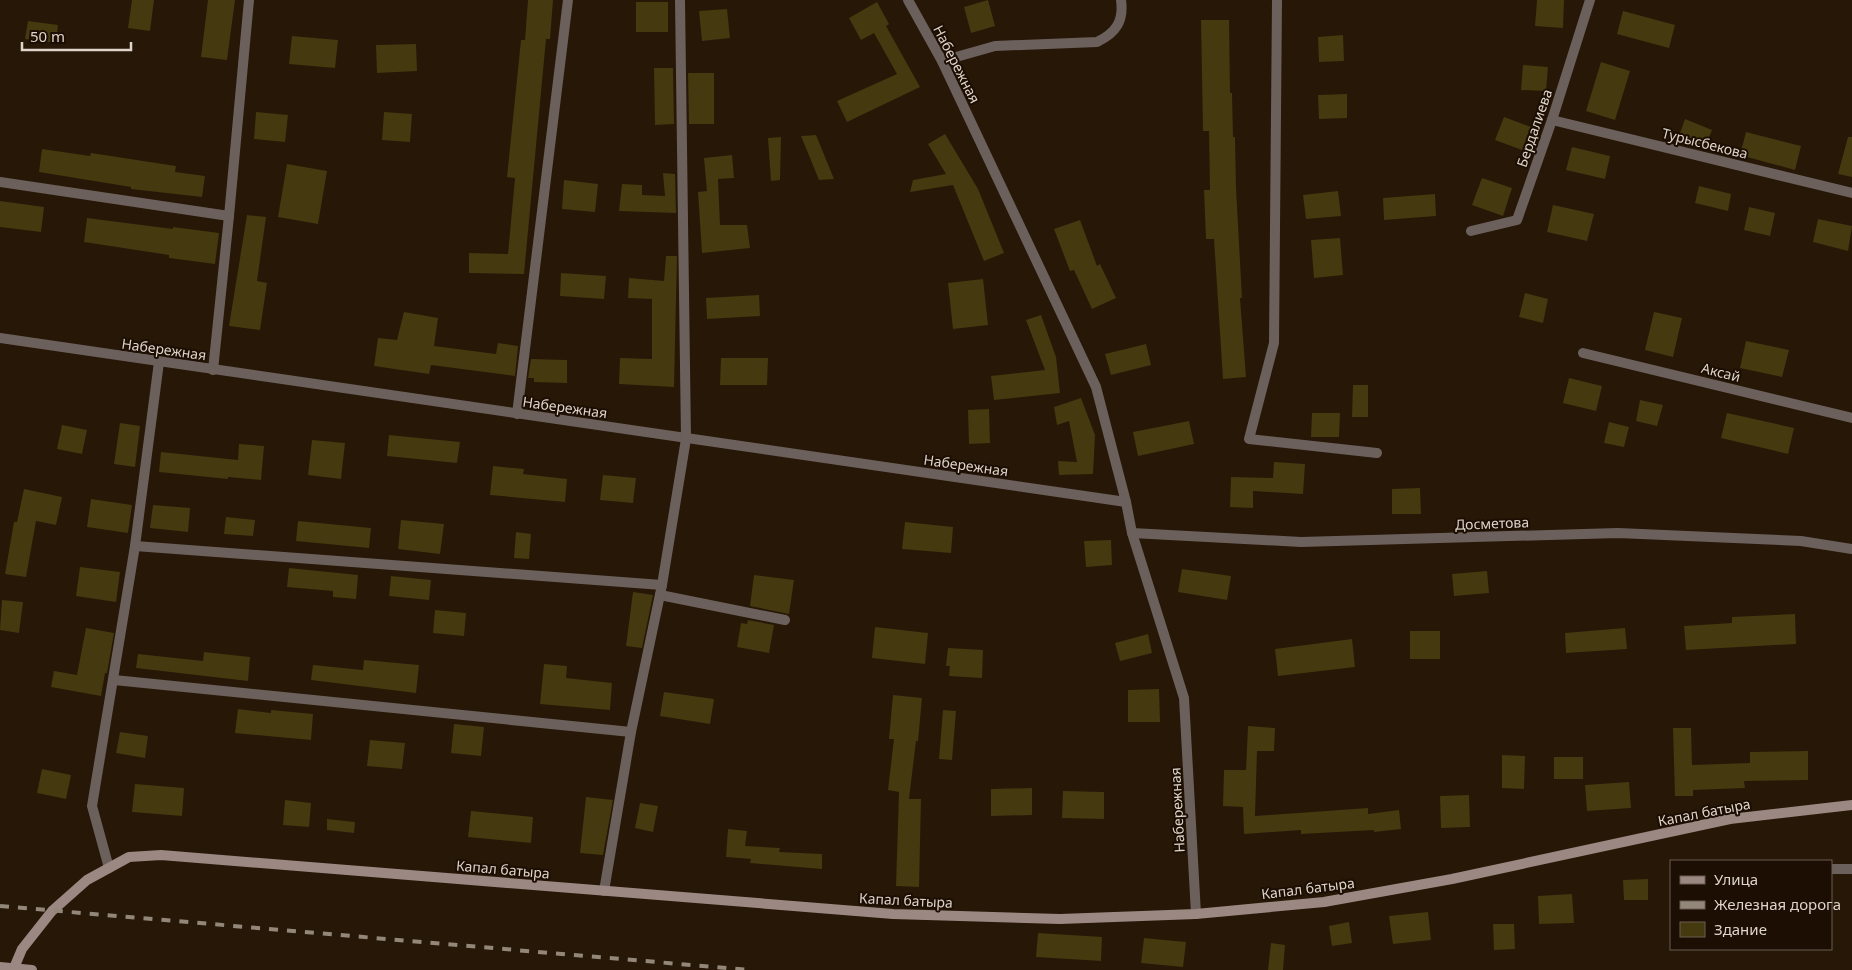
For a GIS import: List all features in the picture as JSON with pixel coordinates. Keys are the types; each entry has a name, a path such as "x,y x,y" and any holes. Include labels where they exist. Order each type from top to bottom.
{"main road":[{"name":"Капал батыра","path":"14,968 22,949 52,911 87,880 129,857 161,855 893,914 1060,919 1196,914 1324,902 1452,879 1730,819 1852,805"},
{"path":"0,967 32,970"}],"street":[{"path":"213,370 230,216 249,0"},
{"path":"517,414 568,0"},
{"path":"604,891 631,732 661,590 686,439 680,0"},
{"name":"Набережная","path":"908,0 942,61 1096,387 1126,502 1132,533 1184,698 1196,914"},
{"path":"942,61 995,46 1097,42 1111,36 1119,22 1122,8 1121,0"},
{"path":"1277,0 1274,343 1249,439 1376,453"},
{"name":"Бердалиева","path":"1471,231 1517,220 1552,120 1590,0"},
{"name":"Турысбекова","path":"1552,120 1852,194"},
{"path":"0,182 230,216"},
{"name":"Набережная","path":"0,338 1126,502"},
{"name":"Аксай","path":"1583,353 1852,418"},
{"path":"109,868 92,806 135,546 160,362"},
{"name":"Досметова","path":"1132,533 1301,542 1618,533 1800,541 1852,549"},
{"path":"135,546 661,590 785,620"},
{"path":"114,680 631,732"},
{"path":"1832,869 1852,869"}],"building":[{"path":"132,0 154,0 150,31 128,28"},
{"path":"208,0 235,0 227,60 201,57"},
{"path":"528,0 553,0 550,39 546,39 524,274 469,273 469,253 508,254 515,178 507,177 521,40 525,40"},
{"path":"988,0 995,26 971,33 964,7"},
{"path":"1537,0 1564,0 1563,28 1535,26"},
{"path":"636,2 668,2 668,32 636,32"},
{"path":"877,2 889,24 886,26 920,87 847,122 837,101 897,74 874,33 861,40 849,18"},
{"path":"727,9 730,38 702,41 699,11"},
{"path":"1623,11 1675,25 1669,48 1617,34"},
{"path":"1201,20 1229,20 1230,93 1232,93 1233,137 1235,137 1242,298 1240,298 1246,377 1223,379 1214,239 1206,239 1204,190 1210,190 1209,131 1203,131"},
{"path":"28,21 58,25 56,43 25,39"},
{"path":"1343,35 1344,61 1319,62 1318,37"},
{"path":"292,36 338,40 335,68 289,64"},
{"path":"416,44 417,71 377,73 376,45"},
{"path":"1601,62 1630,71 1615,120 1586,111"},
{"path":"1523,65 1548,67 1546,91 1521,90"},
{"path":"654,68 673,68 674,124 655,125"},
{"path":"688,73 714,73 714,124 689,124"},
{"path":"1347,94 1347,118 1319,119 1318,95"},
{"path":"256,112 288,115 285,142 254,139"},
{"path":"384,112 412,114 410,142 382,140"},
{"path":"1504,117 1531,127 1522,150 1495,140"},
{"path":"1685,119 1712,130 1704,149 1678,139"},
{"path":"1746,132 1801,146 1795,170 1740,155"},
{"path":"945,134 978,189 1004,253 984,261 953,185 910,192 913,180 946,174 928,144"},
{"path":"816,135 834,179 819,180 801,136"},
{"path":"781,137 780,180 771,181 768,138"},
{"path":"1848,137 1852,137 1852,177 1838,174"},
{"path":"1572,147 1610,156 1605,179 1566,170"},
{"path":"42,149 90,156 91,153 176,166 175,172 205,176 202,197 131,189 131,187 39,172"},
{"path":"732,155 734,178 718,179 720,225 747,225 750,248 702,253 698,192 707,191 704,158"},
{"path":"287,164 327,171 318,224 278,217"},
{"path":"663,173 675,174 676,213 619,211 622,184 642,185 642,195 665,196"},
{"path":"1482,178 1512,188 1503,216 1472,205"},
{"path":"564,180 598,184 595,212 562,209"},
{"path":"1699,186 1731,194 1728,211 1695,203"},
{"path":"1338,191 1341,216 1306,219 1303,195"},
{"path":"1435,194 1436,216 1384,220 1383,198"},
{"path":"0,201 44,207 41,232 0,227"},
{"path":"1553,205 1594,214 1587,241 1547,232"},
{"path":"1749,207 1775,213 1770,236 1744,230"},
{"path":"247,215 266,217 257,281 267,283 260,330 229,326"},
{"path":"87,218 219,233 215,264 169,258 169,255 84,242"},
{"path":"1818,219 1852,226 1848,251 1813,242"},
{"path":"1080,220 1097,266 1100,264 1116,298 1092,309 1074,270 1070,271 1054,229"},
{"path":"1340,238 1343,275 1314,278 1311,240"},
{"path":"666,256 677,256 674,387 619,384 620,358 652,359 652,299 628,298 629,278 664,281"},
{"path":"561,273 606,276 604,299 560,296"},
{"path":"983,279 988,325 953,329 948,283"},
{"path":"1525,293 1548,299 1543,323 1519,317"},
{"path":"759,295 760,316 707,319 706,298"},
{"path":"404,312 438,318 434,346 496,354 498,343 518,346 515,376 431,365 429,374 374,366 378,338 397,340"},
{"path":"1654,312 1682,318 1673,357 1645,350"},
{"path":"1041,315 1056,357 1060,393 994,400 991,376 1045,370 1026,320"},
{"path":"1746,341 1789,350 1782,377 1740,368"},
{"path":"1146,344 1151,365 1111,375 1105,354"},
{"path":"721,358 768,358 767,385 720,385"},
{"path":"531,359 567,360 567,383 534,382 534,378 528,378"},
{"path":"1569,378 1602,386 1596,411 1563,403"},
{"path":"1353,385 1368,385 1368,417 1352,417"},
{"path":"1081,398 1095,435 1093,474 1059,475 1058,461 1077,462 1069,421 1057,425 1054,407"},
{"path":"1640,400 1663,405 1657,426 1636,421"},
{"path":"989,409 990,443 969,444 968,410"},
{"path":"1312,413 1340,413 1339,437 1311,437"},
{"path":"1727,413 1794,428 1788,454 1721,438"},
{"path":"1189,421 1194,444 1138,456 1133,432"},
{"path":"1609,422 1629,427 1624,447 1604,443"},
{"path":"120,423 140,426 135,467 114,464"},
{"path":"62,425 87,430 82,454 57,449"},
{"path":"389,435 460,442 457,463 387,456"},
{"path":"312,440 345,443 341,479 308,475"},
{"path":"239,444 264,446 261,480 228,477 228,479 159,472 161,452 238,460"},
{"path":"1274,462 1305,464 1303,494 1253,491 1253,508 1230,507 1231,477 1273,478"},
{"path":"493,466 524,469 523,474 567,479 565,502 490,495"},
{"path":"603,475 636,478 633,503 600,500"},
{"path":"1420,488 1421,514 1392,514 1392,489"},
{"path":"24,489 62,497 56,525 36,521 26,577 5,574 14,522 17,522"},
{"path":"91,499 132,505 128,533 87,527"},
{"path":"153,505 190,508 188,532 150,528"},
{"path":"226,517 255,520 253,536 224,534"},
{"path":"401,520 444,524 440,554 398,549"},
{"path":"298,521 371,528 369,548 296,541"},
{"path":"905,522 953,527 951,553 902,549"},
{"path":"516,532 531,534 529,559 514,558"},
{"path":"1111,540 1112,565 1086,567 1084,541"},
{"path":"80,567 120,572 116,602 76,596"},
{"path":"289,568 358,575 356,599 333,597 333,591 287,587"},
{"path":"1182,569 1231,576 1227,600 1178,592"},
{"path":"1487,571 1489,593 1454,596 1452,574"},
{"path":"754,575 794,580 789,614 750,606"},
{"path":"391,576 431,580 429,600 389,596"},
{"path":"633,592 653,595 642,648 626,646"},
{"path":"2,600 23,602 19,633 0,630"},
{"path":"435,610 466,613 464,636 433,633"},
{"path":"1795,614 1796,644 1686,650 1684,626 1732,623 1732,617"},
{"path":"748,620 774,625 769,653 737,647 741,623 747,624"},
{"path":"875,627 928,633 925,664 872,658"},
{"path":"86,628 114,633 101,696 51,687 54,671 77,675"},
{"path":"1625,628 1627,649 1566,653 1565,633"},
{"path":"1410,631 1440,631 1440,659 1410,659"},
{"path":"1148,634 1152,653 1120,661 1115,643"},
{"path":"1352,639 1355,667 1278,676 1275,649"},
{"path":"948,648 983,650 982,678 949,676 950,666 946,666"},
{"path":"204,652 250,657 248,681 136,668 138,654 203,661"},
{"path":"364,660 419,665 416,693 311,680 313,665 363,670"},
{"path":"544,664 567,666 566,678 612,683 610,710 540,704"},
{"path":"1159,689 1160,722 1128,722 1128,690"},
{"path":"664,692 714,699 710,724 660,716"},
{"path":"893,695 922,698 918,741 916,741 909,799 921,799 919,887 896,886 899,792 888,790 894,739 889,739"},
{"path":"238,709 271,713 271,710 313,714 311,740 235,733"},
{"path":"943,710 956,711 952,760 939,759"},
{"path":"454,724 484,727 481,756 451,753"},
{"path":"1248,726 1275,728 1274,751 1257,751 1255,816 1368,808 1368,814 1399,810 1401,829 1374,832 1374,830 1301,834 1301,830 1244,834 1243,807 1223,806 1224,770 1246,770"},
{"path":"1673,728 1691,728 1692,765 1750,763 1750,752 1808,751 1808,780 1744,781 1745,788 1693,790 1693,796 1675,796"},
{"path":"120,732 148,736 145,758 116,753"},
{"path":"370,740 405,743 402,769 367,766"},
{"path":"1502,755 1525,756 1524,789 1502,788"},
{"path":"1554,757 1583,757 1583,779 1554,779"},
{"path":"42,769 71,775 66,799 37,793"},
{"path":"1629,782 1631,808 1587,811 1585,785"},
{"path":"135,784 184,788 182,816 132,812"},
{"path":"1032,788 1032,815 991,816 991,789"},
{"path":"1063,791 1104,792 1104,819 1062,818"},
{"path":"1469,795 1470,827 1441,828 1440,796"},
{"path":"586,797 613,800 603,855 580,853"},
{"path":"285,800 311,803 309,827 283,825"},
{"path":"640,803 658,806 653,832 635,828"},
{"path":"471,811 533,817 531,843 468,837"},
{"path":"327,819 355,822 354,833 327,830"},
{"path":"728,829 747,831 745,846 780,848 779,852 822,854 822,869 750,863 751,859 726,857"},
{"path":"1648,879 1648,900 1624,900 1623,880"},
{"path":"1572,894 1574,923 1539,924 1538,896"},
{"path":"1428,912 1431,940 1393,944 1389,916"},
{"path":"1349,922 1352,943 1332,946 1329,926"},
{"path":"1493,924 1514,924 1515,949 1494,950"},
{"path":"1038,933 1102,937 1101,961 1036,957"},
{"path":"1144,938 1186,942 1183,967 1141,963"},
{"path":"1271,943 1285,945 1283,970 1268,970"}],"railway":[{"path":"0,906 750,970"}]}
